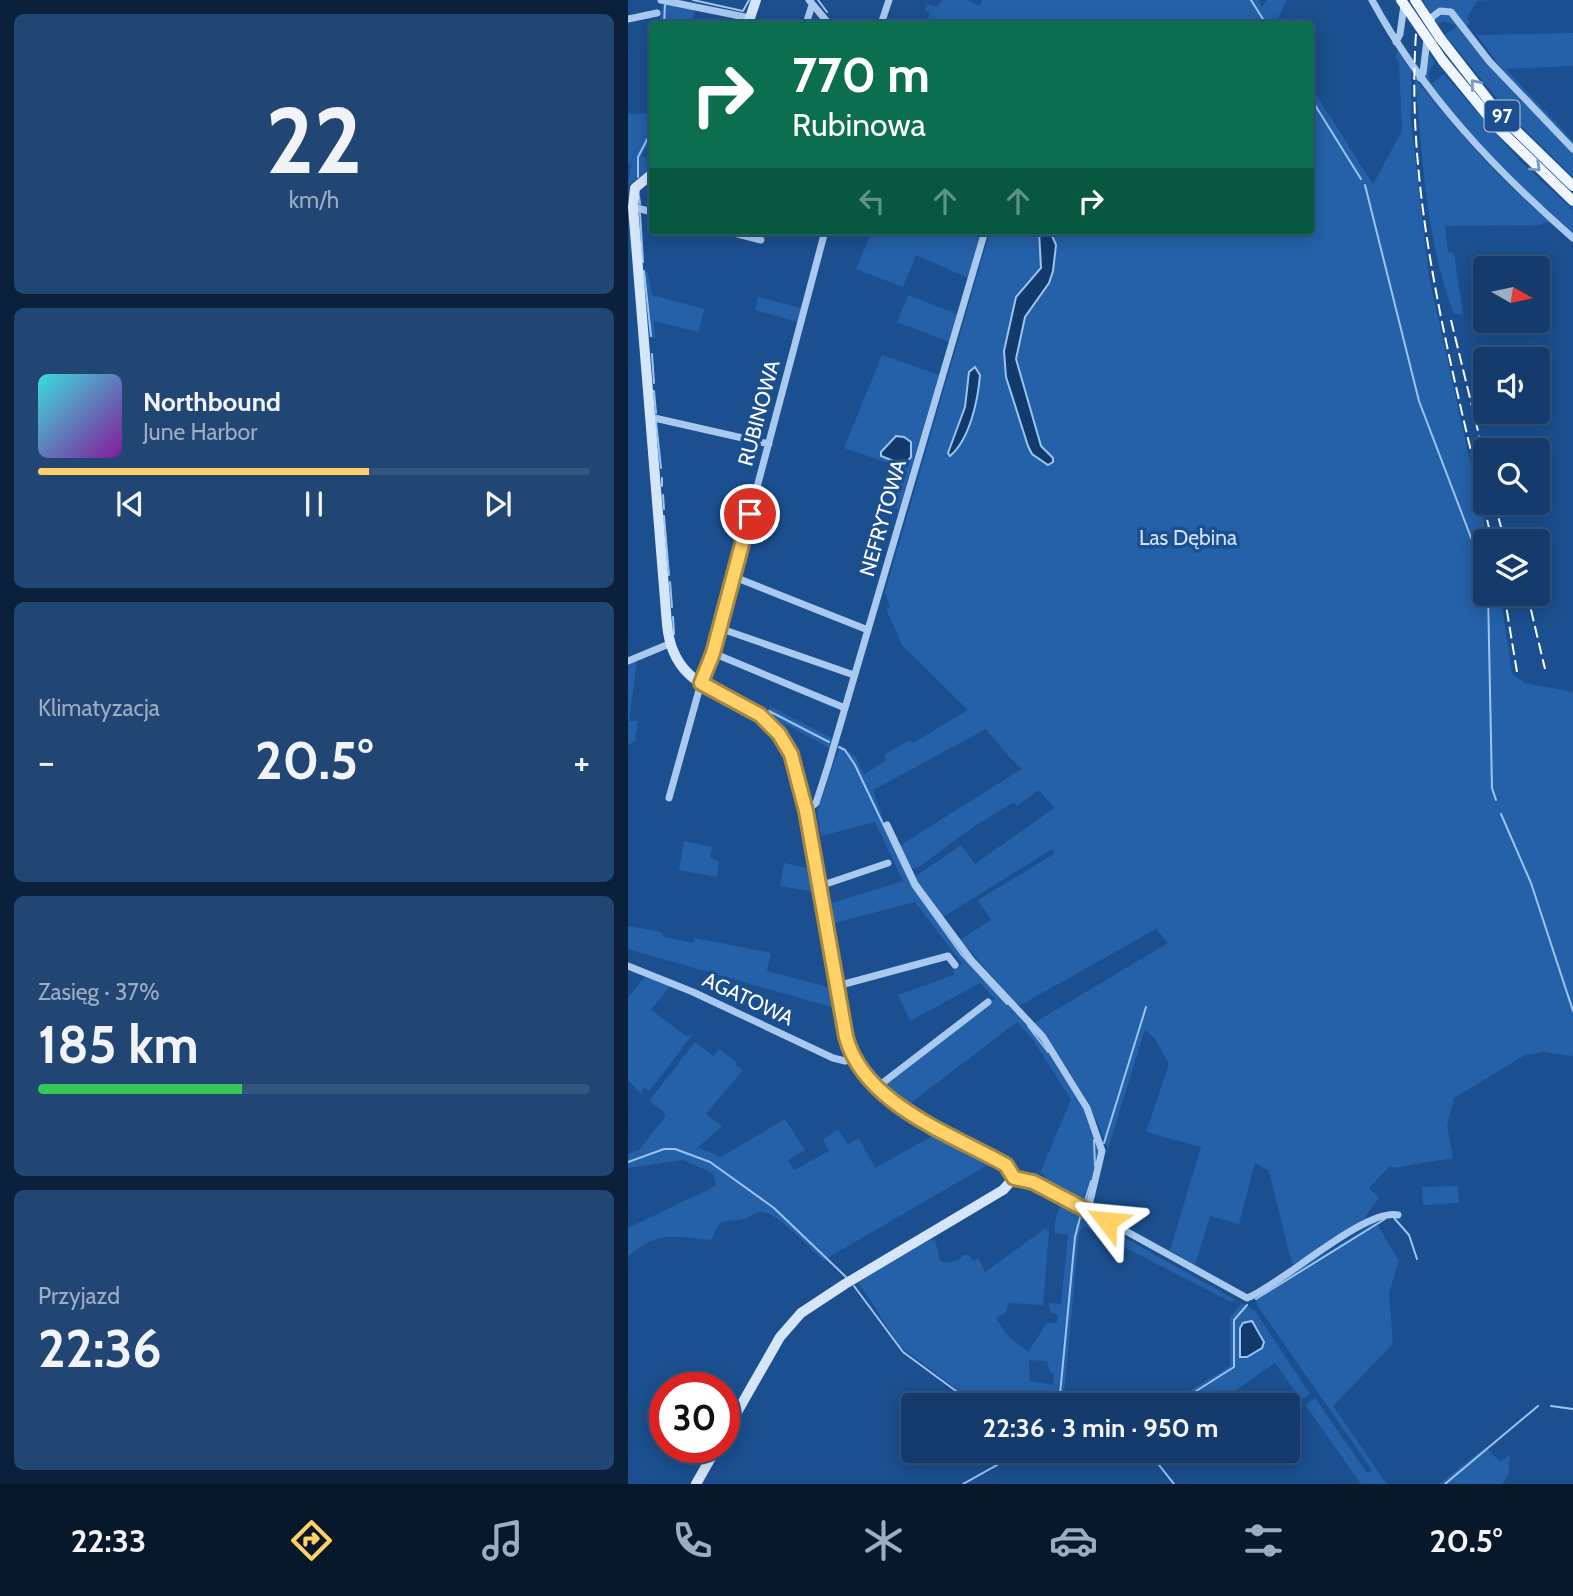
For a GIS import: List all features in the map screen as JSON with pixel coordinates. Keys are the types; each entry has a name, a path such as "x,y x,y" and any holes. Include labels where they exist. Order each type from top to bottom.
{"main road":[{"name":"97","path":"1403,0 1443,61 1497,127 1573,201"},
{"name":"97","path":"1415,0 1440,38 1501,115 1573,186"}],"street":[{"path":"661,0 749,21 756,0"},
{"path":"882,21 889,0"},
{"path":"1372,0 1420,78 1467,137 1504,176 1573,238"},
{"path":"1396,42 1400,34 1403,0"},
{"path":"807,21 810,2"},
{"path":"810,2 826,21"},
{"path":"1420,78 1432,17 1440,11 1451,12 1497,69 1573,149"},
{"path":"628,19 657,13"},
{"path":"649,176 634,188 633,207 669,644 681,668 701,683 751,710 779,734 797,766 846,1037 854,1059 876,1089 899,1106 1006,1165 1014,1178 1033,1182 1088,1210 1247,1298 1359,1227 1385,1214 1398,1215"},
{"path":"633,207 649,211"},
{"path":"742,235 761,240"},
{"name":"RUBINOWA","path":"669,798 701,683 713,653 824,235"},
{"name":"NEFRYTOWA","path":"806,811 816,803 985,235"},
{"path":"650,417 769,444"},
{"path":"732,576 868,630"},
{"path":"719,628 854,675"},
{"path":"628,662 669,644"},
{"path":"713,653 845,708"},
{"path":"887,825 915,884 972,961 1043,1037 1087,1108 1102,1151 1088,1210"},
{"path":"820,886 888,863"},
{"path":"837,986 948,956 955,965"},
{"name":"AGATOWA","path":"628,966 693,992 838,1060 854,1059"},
{"path":"876,1089 988,1002"},
{"path":"740,1406 770,1352 791,1323 811,1305 1003,1191 1014,1178"},
{"path":"696,1484 708,1463"}],"green space":[{"path":"942,0 967,0 980,6 982,0 1259,0 1262,7 1267,0 1287,0 1276,21 927,21 930,13 925,10 927,4 937,7"},
{"path":"1423,0 1492,0 1477,1 1467,18 1470,23 1466,26 1452,9 1441,8 1430,13"},
{"path":"663,4 695,9 693,21 660,21"},
{"path":"1448,13 1573,151 1573,177 1515,120 1445,35 1456,27 1455,25 1444,21 1438,24 1434,18 1437,14"},
{"path":"1573,33 1573,66 1506,69 1573,141 1573,145 1502,69 1477,35"},
{"name":"Las Dębina","path":"1398,51 1411,70 1411,122 1429,277 1473,474 1473,515 1482,515 1485,529 1473,529 1473,606 1502,606 1512,674 1525,683 1573,692 1573,1056 1543,1052 1525,1055 1454,1098 1447,1125 1453,1158 1394,1168 1390,1166 1369,1188 1379,1198 1365,1217 1367,1220 1296,1264 1292,1264 1269,1171 1255,1163 1239,1224 1210,1216 1195,1265 1170,1250 1201,1147 1146,1132 1169,1064 1155,1039 1145,1029 1108,1149 1094,1115 1076,1083 1034,1023 1168,943 1156,929 1019,1006 960,940 991,920 978,900 1054,854 1052,849 943,917 918,884 916,876 961,845 975,864 1054,808 1039,790 1017,806 1014,802 973,827 919,867 911,869 899,846 1022,769 986,729 873,790 886,828 918,891 967,959 1045,1043 1081,1101 1099,1146 1100,1159 1088,1202 1081,1203 1043,1182 1045,1176 1040,1173 1071,1100 1033,1040 1017,1022 908,1105 881,1087 995,999 980,983 910,1021 898,995 954,975 953,970 962,964 915,902 834,923 832,903 903,881 875,822 821,836 817,812 840,745 856,757 864,775 886,760 884,755 910,740 913,743 968,710 902,645 886,609 890,607 885,592 989,235 1314,235 1314,92 1373,184 1402,131 1399,61 1395,57"},
{"path":"1428,53 1435,62 1428,73 1431,84 1444,74 1521,162 1573,210 1573,232 1494,160 1425,80"},
{"path":"1415,78 1479,153 1513,189 1550,222 1537,225 1445,226 1448,252 1454,253 1463,314 1454,314 1444,285 1431,227"},
{"path":"649,113 649,142 642,156 646,158 649,172 628,185 631,163 628,164 628,114"},
{"path":"870,235 980,235 968,278 916,255 903,287 856,269"},
{"path":"648,272 652,295 704,309 699,332 654,321 655,338 647,337 642,273"},
{"path":"908,295 957,314 949,342 897,322"},
{"path":"758,297 801,308 798,322 755,310"},
{"path":"882,355 939,375 899,509 887,505 900,467 844,448"},
{"path":"637,661 629,721 638,721 635,741 628,745 628,665"},
{"path":"770,706 833,739 831,749 784,723 801,753 796,755 766,714"},
{"path":"684,841 712,847 710,858 719,861 717,877 679,870"},
{"path":"784,863 808,868 813,892 780,886"},
{"path":"628,926 661,932 664,937 693,943 695,938 771,953 767,971 831,988 835,1008 628,949"},
{"path":"646,975 670,986 651,1010 686,1036 692,1035 650,1090 643,1088 641,1094 628,1080 628,998"},
{"path":"695,1042 713,1056 719,1049 743,1070 706,1114 722,1126 694,1151 700,1148 721,1157 785,1119 805,1150 788,1160 794,1170 829,1151 823,1140 838,1129 848,1144 859,1138 875,1168 936,1134 989,1164 824,1260 783,1223 759,1212 744,1219 723,1222 711,1240 667,1237 649,1242 628,1256 628,1228 716,1186 713,1173 683,1160 628,1168 628,1154 639,1150 665,1117 665,1113 649,1101"},
{"path":"1458,1186 1459,1203 1423,1205 1422,1187"},
{"path":"1063,1203 1255,1311 1310,1394 1301,1400 1300,1393 1296,1393 1275,1363 1232,1393 1186,1393 1230,1366 1230,1317 1241,1304 1234,1300 1231,1302 1083,1226 1079,1233 1064,1393 961,1393 900,1346 858,1282 932,1239 935,1240 940,1260 946,1263 969,1255 973,1261 978,1258 985,1272 1046,1228 1049,1232 1043,1305 1009,1303 1006,1312 996,1318 1006,1334 1028,1352 1047,1323 1057,1323 1058,1314 1051,1313 1048,1303 1061,1304 1068,1235 1055,1233 1056,1217","holes":["1256,1326 1264,1342 1240,1356 1240,1328","1029,1360 1047,1361 1050,1372 1054,1374 1053,1385 1030,1381"]},
{"path":"1376,1222 1399,1261 1389,1293 1393,1344 1333,1406 1387,1484 1361,1484 1305,1405 1315,1398 1367,1473 1372,1470 1257,1305 1255,1297"},
{"path":"1486,1447 1500,1462 1510,1455 1508,1475 1502,1484 1439,1484"}],"shaded area":[{"path":"1039,235 1052,235 1056,245 1053,271 1049,283 1025,317 1016,359 1041,446 1053,458 1053,462 1048,465 1032,454 1028,446 1006,377 1004,351 1016,297 1041,268"},
{"path":"975,367 980,375 972,418 963,440 950,456 948,453 965,407 969,372"},
{"path":"896,436 911,442 911,457 904,465 881,456 881,452"},
{"path":"1252,1321 1264,1342 1262,1348 1247,1357 1240,1357 1240,1328 1243,1323"}],"waterway":[{"path":"693,0 743,11 749,0"},
{"path":"818,0 827,12"},
{"path":"1251,0 1264,21"},
{"path":"664,21 665,5"},
{"path":"1314,103 1361,179"},
{"path":"638,177 638,157 649,136"},
{"path":"1365,185 1419,401 1473,543"},
{"path":"639,196 640,204"},
{"path":"640,213 643,262"},
{"path":"644,271 651,336"},
{"path":"652,354 654,383"},
{"path":"654,391 656,413"},
{"path":"656,422 661,468"},
{"path":"662,478 662,486"},
{"path":"663,495 664,509"},
{"path":"664,516 669,575"},
{"path":"670,582 672,607"},
{"path":"1488,606 1492,788 1496,800"},
{"path":"673,617 674,634"},
{"path":"708,679 726,689"},
{"path":"736,694 754,704"},
{"path":"769,711 829,742"},
{"path":"770,713 797,752"},
{"path":"839,747 845,750 855,765 913,887 961,954 1007,1004"},
{"path":"1501,814 1531,883 1573,1011"},
{"path":"1104,1143 1146,1007"},
{"path":"1028,1026 1048,1052"},
{"path":"1094,1140 1095,1166"},
{"path":"628,1162 664,1149 675,1149 710,1162 774,1208 846,1277"},
{"path":"1085,1201 1091,1181"},
{"path":"1060,1393 1075,1237 1081,1214"},
{"path":"1394,1218 1409,1235 1417,1259"},
{"path":"1256,1299 1385,1219"},
{"path":"854,1286 903,1352 959,1393"},
{"path":"1193,1393 1234,1367 1234,1320 1247,1305"},
{"path":"1445,1484 1538,1406"},
{"path":"1551,1406 1573,1409"},
{"path":"963,1484 1001,1463"},
{"path":"1157,1463 1174,1484"}],"railway":[{"path":"1419,0 1414,69 1422,205 1446,340 1489,529"},
{"path":"1451,320 1480,438"},
{"path":"1498,515 1502,529"},
{"path":"1506,606 1517,672"},
{"path":"1530,606 1545,669"}],"route":[{"path":"750,514 713,653 701,683 761,716 786,743 797,766 846,1037 854,1059 876,1089 899,1106 1006,1165 1014,1178 1048,1188 1107,1221"}]}
